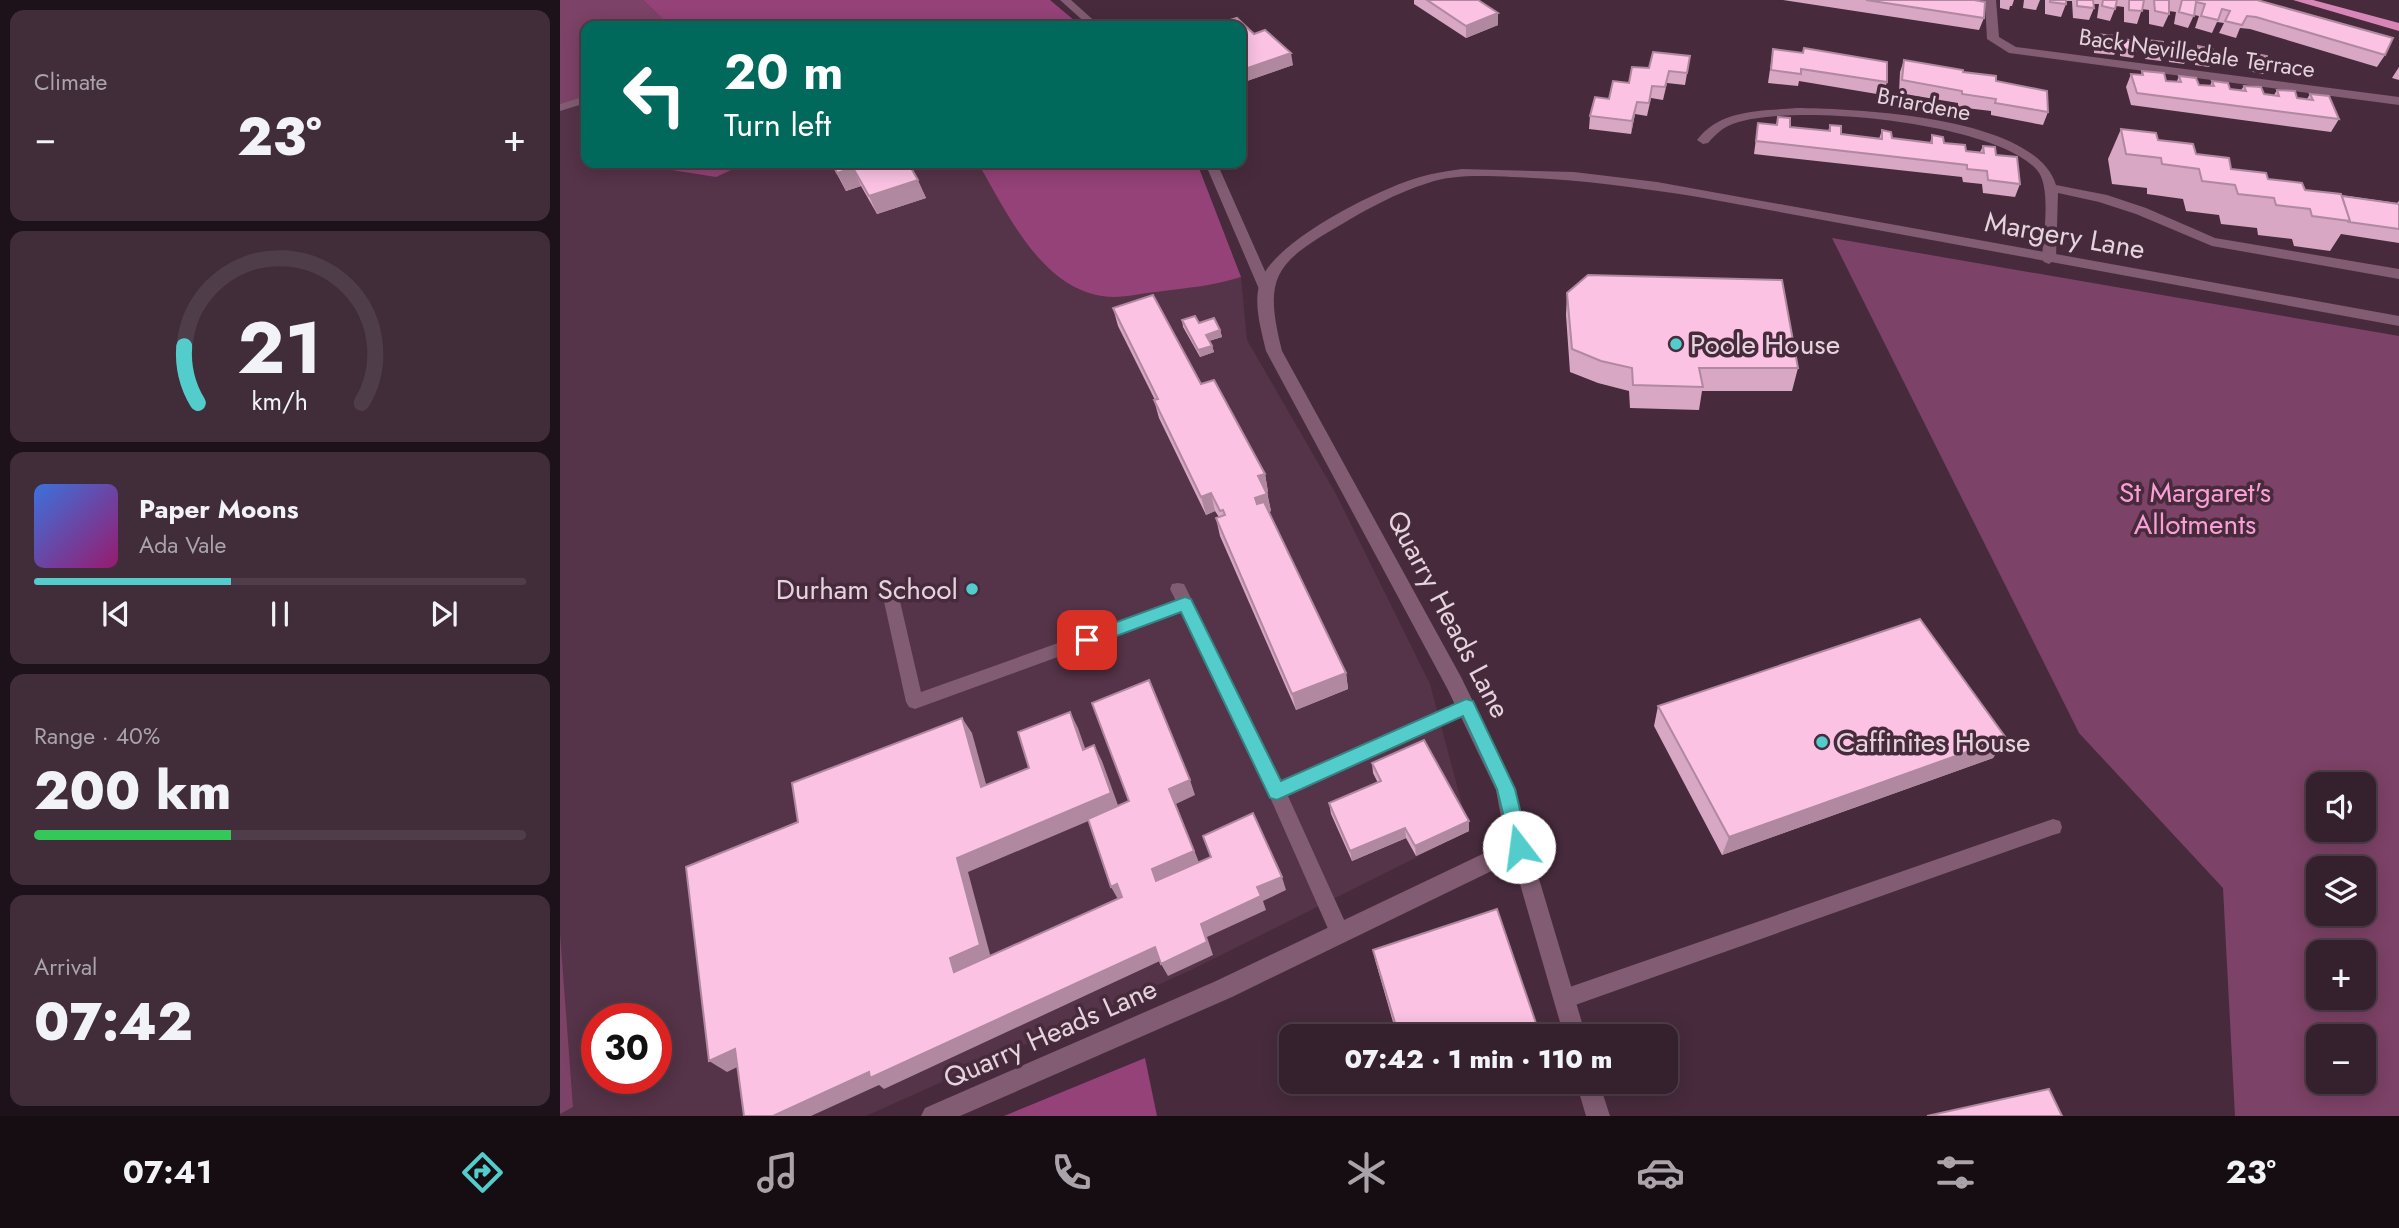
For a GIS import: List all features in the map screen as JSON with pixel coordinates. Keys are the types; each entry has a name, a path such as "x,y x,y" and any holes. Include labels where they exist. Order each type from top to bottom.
{"highway":[{"path":"2299,0 2399,27"}],"street":[{"name":"Back Nevilledale Terrace","path":"1987,0 1990,0 1993,39 2013,50 2399,101"},
{"name":"Briardene","path":"1703,140 1725,122 1771,114 1850,112 1911,119 1954,128 2026,153 2043,167 2051,188"},
{"name":"Margery Lane","path":"1266,289 1272,271 1283,258 1306,240 1376,200 1436,176 1493,172 1585,176 1721,197 2399,321"},
{"path":"2049,259 2051,188 2102,198 2212,242 2399,274"},
{"name":"Quarry Heads Lane","path":"933,1116 1224,989 1499,857 1512,822 1506,789 1466,706 1275,351 1265,314 1266,289"},
{"path":"1512,822 1571,1024"},
{"path":"1592,1094 1598,1116"}],"lane":[{"path":"1065,0 1089,21"},
{"path":"560,108 581,101"},
{"path":"1213,168 1266,289"},
{"path":"891,597 915,702 1182,596 1277,792 1340,933"},
{"path":"1277,792 1466,706"},
{"path":"1564,999 2053,827"}],"shaded area":[{"name":"Durham School","path":"560,0 944,0 1031,21 581,21 581,168 1199,168 1241,277 1247,340 1336,494 1430,684 1469,831 1191,970 866,1116 560,1116"},
{"path":"643,0 1050,0 1075,21 665,21"},
{"path":"659,168 735,168 716,177"},
{"path":"981,168 1199,168 1241,277 1210,285 1124,296 1089,293 1067,283 1048,268 1031,249"},
{"path":"1145,1058 1157,1116 1004,1116"}],"green space":[{"path":"560,0 643,0 665,21 581,21 581,99 560,105"},
{"name":"St Margaret's Allotments","path":"1832,238 2399,336 2399,1116 2235,1116 2223,888 2079,733"},
{"path":"560,933 573,1107 560,1114"}],"building":[{"path":"1427,0 1478,0 1498,13 1466,26"},
{"path":"1866,0 1974,0 1985,2 1984,18"},
{"path":"2066,0 2066,4 2050,2"},
{"path":"2077,0 2093,0 2094,8 2077,6"},
{"path":"2103,0 2117,0 2115,9 2102,6"},
{"path":"2129,0 2144,0 2142,11 2129,10"},
{"path":"2154,0 2169,0 2169,14 2155,11"},
{"path":"2182,0 2257,0 2393,38 2385,55 2256,17 2247,16 2242,25 2225,21 2230,11 2222,9 2218,20 2201,16 2205,4 2196,2 2194,16 2179,12"},
{"path":"1246,26 1254,34 1265,30 1291,53 1246,69"},
{"path":"2096,34 2115,36 2117,49 2097,46"},
{"path":"2123,39 2136,41 2136,51 2123,49"},
{"path":"2147,40 2163,42 2164,55 2148,53"},
{"path":"2171,43 2186,45 2187,58 2172,56"},
{"path":"2198,46 2213,49 2213,61 2198,58"},
{"path":"1804,48 1887,62 1887,82 1801,69 1801,74 1771,70 1773,49 1803,53"},
{"path":"1653,52 1690,56 1687,73 1669,71 1665,87 1652,86 1649,103 1637,102 1632,121 1590,116 1595,97 1609,99 1613,81 1629,83 1632,67 1649,68"},
{"path":"2251,53 2267,56 2267,68 2251,65"},
{"path":"1904,60 1996,76 1996,81 2047,91 2048,112 1995,103 1996,99 1902,80"},
{"path":"2142,71 2164,73 2166,81 2181,82 2179,76 2196,78 2199,85 2214,86 2212,81 2228,83 2230,89 2246,91 2244,86 2261,87 2264,94 2279,96 2277,90 2295,91 2297,98 2313,100 2310,94 2329,96 2339,119 2137,93 2131,74 2143,75"},
{"path":"1778,117 1790,118 1790,127 1830,131 1830,125 1841,126 1841,134 1882,139 1882,130 1891,132 1892,138 1932,143 1932,135 1943,137 1944,143 1965,145 1966,151 1984,153 1983,146 1995,147 1996,155 2017,157 2020,184 1988,180 1987,171 1967,169 1967,165 1756,141 1758,123 1777,125"},
{"path":"2121,129 2156,133 2158,140 2193,144 2196,154 2229,158 2231,169 2266,173 2268,179 2302,183 2305,190 2341,194 2350,221 2312,216 2310,209 2276,205 2274,198 2238,194 2235,185 2202,181 2199,169 2162,164 2161,158 2126,154"},
{"path":"834,168 853,168 837,173"},
{"path":"853,168 911,168 918,180 869,196"},
{"path":"2342,196 2399,204 2399,229 2349,222"},
{"name":"Poole House","path":"1588,275 1782,280 1798,368 1699,368 1703,387 1633,385 1632,368 1601,361 1572,349 1567,293"},
{"path":"1153,295 1201,384 1214,380 1265,474 1258,476 1267,494 1255,498 1257,504 1264,502 1346,673 1292,694 1216,518 1225,515 1223,510 1220,511 1211,493 1201,497 1154,400 1158,399 1113,308"},
{"path":"1195,316 1199,323 1214,318 1220,330 1206,335 1212,346 1198,350 1182,320"},
{"name":"Caffinites House","path":"1920,619 2006,738 1729,837 1658,706"},
{"path":"1149,680 1190,780 1169,789 1194,851 1152,869 1156,881 1211,857 1203,836 1253,813 1282,877 1257,887 1261,896 1201,924 1207,942 1161,964 1155,947 870,1078 869,1072 773,1116 744,1116 735,1049 709,1061 686,867 798,822 792,783 962,718 981,787 1029,768 1018,732 1070,712 1083,750 1094,745 1111,793 957,858 980,945 950,958 954,972 1122,897 1117,884 1111,887 1088,819 1129,801 1092,703"},
{"path":"1424,740 1469,821 1415,846 1405,828 1350,851 1329,803 1381,781 1372,763"},
{"path":"1497,909 1536,1024 1395,1024 1373,950"},
{"path":"2049,1089 2062,1116 1927,1116"}],"place":[{"name":"Poole House","path":"1676,344"},
{"name":"Durham School","path":"972,589"},
{"name":"Caffinites House","path":"1822,742"}],"route":[{"path":"1087,640 1185,604 1277,792 1466,706 1506,789 1519,847"}]}
